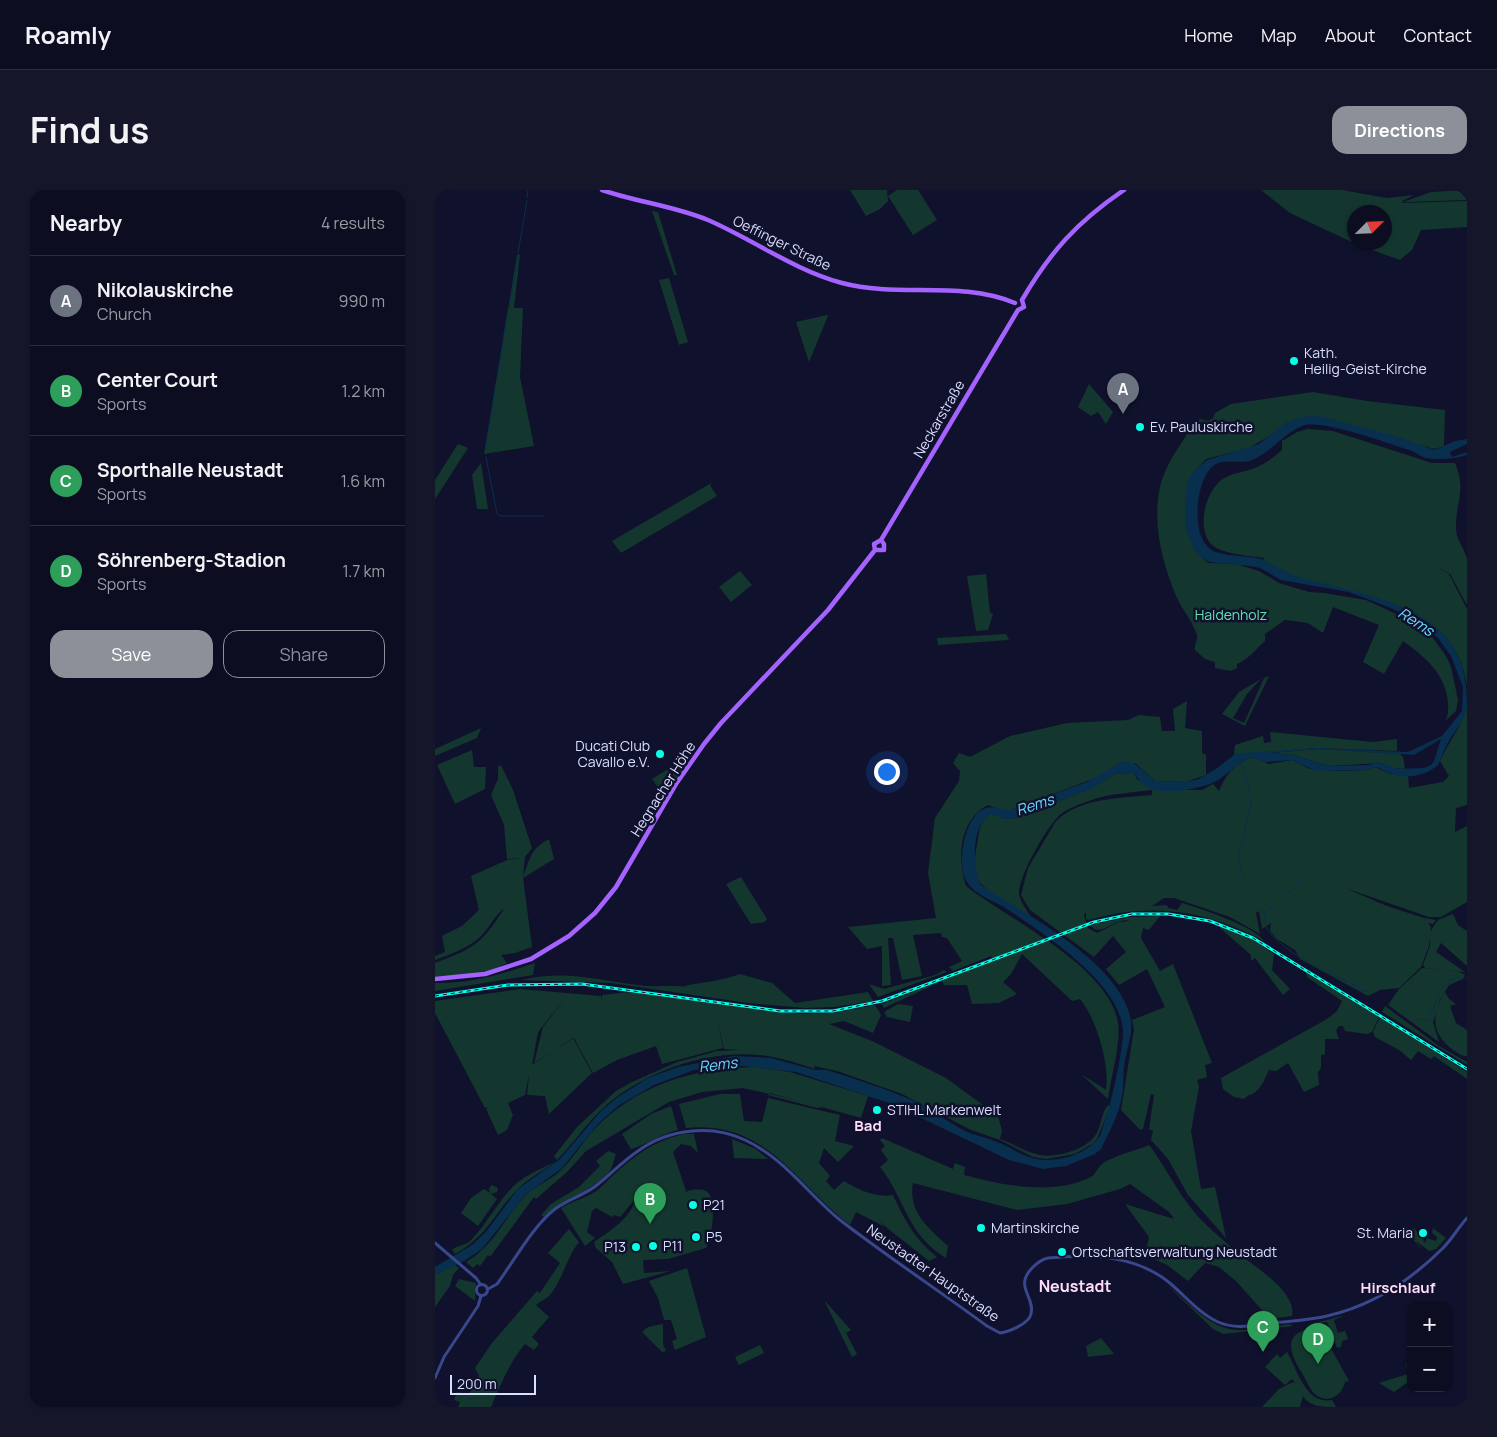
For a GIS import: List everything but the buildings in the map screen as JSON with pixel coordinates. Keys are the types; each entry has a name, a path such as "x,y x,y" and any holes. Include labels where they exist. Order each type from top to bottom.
{"main road":[{"name":"Oeffinger Straße","path":"602,190 706,219 795,265 843,282 880,289 970,291 1015,303"},
{"path":"1018,310 1015,303 1022,300 1042,268 1069,234 1095,210 1124,190"},
{"name":"Neckarstraße","path":"881,540 1018,310 1025,307 1022,300"},
{"path":"881,540 884,544 884,550 875,550 874,544 881,540"},
{"name":"Hegnacher Höhe","path":"435,979 485,974 531,959 569,936 595,913 621,880 676,784 704,744 816,623 875,550"}],"street":[{"name":"Neustadter Hauptstraße","path":"488,1289 497,1284 541,1223 556,1208 595,1187 625,1161 650,1143 675,1134 698,1130 735,1136 760,1148 779,1162 840,1219 987,1326 1000,1333 1013,1329 1030,1317 1031,1312 1024,1286 1025,1279 1036,1265 1048,1258 1117,1258 1131,1262 1164,1278 1212,1319 1231,1326 1246,1326 1333,1315 1364,1304 1398,1284 1443,1247 1467,1218"},
{"path":"435,1243 466,1269 481,1285 488,1289 487,1294 481,1296"},
{"path":"481,1285 477,1291 481,1296"},
{"path":"435,1378 444,1357 478,1306 481,1296"}],"green space":[{"path":"850,190 887,190 888,201 880,209 866,216"},
{"path":"897,190 918,190 937,220 913,235 888,196"},
{"path":"1261,190 1342,190 1387,198 1414,195 1402,201 1403,203 1467,201 1467,227 1421,230 1412,250 1400,260 1372,250 1392,250 1392,205 1347,205 1347,240 1290,213"},
{"path":"1467,190 1467,200 1403,202 1431,192"},
{"path":"652,211 658,212 677,275 674,275"},
{"path":"520,254 514,308 523,308 520,377 534,446 484,454 517,255"},
{"path":"669,278 688,342 679,345 659,280"},
{"path":"828,316 809,362 796,322"},
{"path":"1089,384 1113,412 1106,424 1098,412 1091,416 1078,407"},
{"name":"Haldenholz","path":"1313,392 1367,401 1445,410 1444,446 1435,449 1323,418 1271,435 1249,448 1206,459 1197,469 1187,529 1195,550 1208,563 1236,564 1259,571 1279,583 1309,592 1366,600 1394,613 1430,634 1446,656 1451,667 1458,700 1456,711 1445,721 1448,710 1446,692 1443,682 1433,667 1403,641 1384,674 1363,662 1379,625 1333,607 1323,633 1308,623 1285,620 1265,634 1265,641 1242,662 1237,664 1237,668 1231,671 1215,668 1215,662 1205,659 1195,650 1197,635 1177,598 1167,571 1160,542 1157,512 1158,497 1167,467 1194,423 1200,419 1208,421 1213,418 1215,413 1231,404"},
{"path":"1308,429 1333,431 1432,463 1455,463 1460,482 1456,530 1467,559 1467,605 1450,574 1433,565 1449,574 1467,609 1467,686 1458,657 1443,634 1422,618 1369,596 1286,573 1263,560 1264,558 1222,551 1212,545 1207,538 1204,529 1205,508 1208,498 1219,482 1226,477 1264,463 1282,450 1282,441 1297,432"},
{"path":"458,444 468,448 435,499 435,480"},
{"path":"481,463 488,509 477,509 472,475"},
{"path":"713,482 710,485 717,496 621,553 612,541"},
{"path":"740,571 752,585 731,602 719,587"},
{"path":"986,574 990,613 993,614 988,630 976,631 967,576"},
{"path":"1006,634 1009,640 938,645 937,638"},
{"path":"1269,676 1245,726 1222,714 1239,692 1261,679 1247,694 1233,718 1244,723 1264,678"},
{"path":"1187,701 1185,728 1202,731 1202,753 1206,755 1206,775 1186,782 1155,781 1135,763 1011,810 1002,810 988,805 971,820 963,841 961,852 966,886 1055,946 1097,983 1111,1002 1119,1031 1108,1099 1081,1074 1106,1090 1106,1067 1101,1042 1086,1007 1080,999 1072,1001 1022,954 1011,974 1003,982 1017,994 999,1003 972,1004 967,985 944,985 942,981 884,1008 882,1004 993,960 991,956 953,971 949,967 962,961 947,938 942,937 941,933 913,935 922,976 902,980 893,938 888,938 891,985 882,986 882,946 867,949 848,927 936,918 928,873 935,818 959,781 960,771 953,763 959,753 970,757 1010,736 1067,723 1128,720 1139,715 1160,717 1162,731 1175,731 1173,709"},
{"path":"1467,705 1467,805 1456,808 1455,832 1467,826 1467,902 1441,917 1429,917 1345,888 1387,906 1436,920 1433,924 1428,923 1431,927 1429,946 1421,967 1399,988 1380,990 1368,996 1300,959 1295,950 1277,939 1270,931 1271,923 1262,929 1259,911 1256,913 1260,934 1230,917 1174,898 1164,898 1152,906 1166,905 1177,910 1182,903 1190,905 1239,924 1264,941 1221,922 1178,912 1135,911 1089,920 1086,919 1086,912 1084,915 1088,928 1097,933 1119,922 1130,921 1120,921 1099,930 1094,929 1091,925 1130,917 1160,916 1149,930 1143,928 1141,938 1160,971 1173,964 1212,1063 1205,1065 1207,1077 1197,1080 1199,1087 1191,1131 1201,1189 1215,1187 1226,1238 1188,1195 1168,1159 1151,1140 1153,1131 1149,1129 1154,1095 1151,1094 1143,1129 1140,1130 1121,1110 1134,1029 1132,1020 1165,1007 1147,969 1119,985 1106,969 1126,952 1113,936 1094,957 1030,910 1021,895 1028,868 1056,821 1065,813 1088,803 1101,800 1152,795 1152,790 1097,798 1071,808 1055,820 1028,864 1020,886 1019,894 1022,903 1031,917 991,893 979,881 976,875 975,862 981,824 992,813 1005,819 1014,818 1090,789 1115,774 1134,773 1137,779 1152,789 1202,790 1213,784 1219,791 1225,779 1237,765 1253,757 1269,764 1292,760 1310,769 1341,771 1368,770 1375,767 1391,774 1408,776 1409,788 1443,782 1449,776 1440,761 1459,726"},
{"path":"481,728 477,738 435,756 435,749"},
{"path":"1270,732 1373,742 1397,739 1397,751 1318,748 1234,755 1235,745 1263,736 1264,743 1271,742"},
{"path":"1318,749 1400,754 1403,757 1405,769 1392,768 1381,763 1329,766 1293,755 1269,753"},
{"path":"472,750 474,767 486,767 485,789 455,804 437,765"},
{"path":"678,763 683,770 665,797 652,779"},
{"path":"501,765 513,790 532,848 525,857 523,877 534,851 549,839 554,859 523,878 532,947 515,953 501,955 507,963 490,970 463,975 435,977 435,963 476,944 504,909 497,915 484,933 471,944 435,960 435,956 445,952 442,936 462,926 479,910 471,876 507,860 520,858 507,859 504,825 491,795 498,779 498,767"},
{"path":"741,877 767,919 765,922 751,924 726,884"},
{"path":"1453,914 1458,925 1467,931 1467,966 1441,943 1436,952 1465,972 1425,968 1423,965 1430,946 1430,933 1433,927 1438,920"},
{"path":"1221,926 1253,940 1274,954 1272,970 1290,989 1283,995 1255,958 1251,961 1251,955 1220,928"},
{"path":"535,963 533,975 435,991 435,983 474,980"},
{"path":"1422,968 1457,971 1465,975 1463,979 1449,985 1440,1000 1433,1022 1439,1042 1388,1005 1399,989"},
{"path":"944,970 947,972 878,997 869,984 884,989 935,975"},
{"path":"1306,972 1379,1017 1372,1032 1367,1034 1345,1031 1343,1026 1339,1026 1336,1030 1339,1039 1325,1039 1325,1054 1321,1055 1321,1068 1318,1072 1319,1085 1304,1092 1288,1063 1276,1071 1269,1070 1254,1093 1244,1099 1234,1097 1223,1089 1221,1078 1327,1019 1337,1011 1342,1001 1307,977"},
{"path":"740,974 772,983 795,1003 868,992 873,1001 835,1007 805,1008 748,1003 611,983 521,980 538,977 569,976 646,986 689,987 684,986"},
{"path":"520,989 601,996 602,1001 602,995 629,992 801,1014 834,1013 875,1005 881,1015 873,1033 844,1021 829,1024 872,1041 946,1078 998,1116 1002,1131 1000,1139 1036,1154 1059,1155 1083,1146 1097,1133 1105,1109 1108,1105 1110,1107 1097,1139 1092,1144 1075,1154 1046,1159 1033,1157 1000,1140 971,1130 902,1094 837,1071 814,1066 815,1069 794,1062 759,1055 717,1056 674,1067 653,1075 616,1097 600,1111 557,1160 554,1156 577,1127 616,1091 677,1062 717,1051 741,1050 724,1049 718,1023 723,1048 662,1064 656,1046 617,1060 593,1073 573,1038 592,1073 549,1114 545,1096 527,1095 529,1075 525,1095 508,1103 513,1115 507,1130 498,1135 486,1109 489,1107 485,1108 435,1013 435,1001","holes":["568,994 543,1027 534,1063 554,1050 532,1065 538,1032"]},
{"path":"1445,992 1449,999 1456,1004 1450,1006 1456,1023 1467,1030 1467,1056 1453,1050 1440,1037 1437,1031 1435,1024 1437,1009"},
{"path":"898,1004 913,1006 910,1022 887,1017 884,1012"},
{"path":"1385,1006 1439,1046 1467,1062 1467,1065 1382,1012"},
{"path":"1380,1017 1467,1072 1467,1079 1434,1056 1431,1059 1418,1051 1411,1060 1399,1050 1375,1037 1373,1032"},
{"path":"754,1067 790,1072 868,1096 861,1118 743,1088 702,1092 669,1102 586,1151 567,1172 536,1199 534,1197 490,1257 488,1255 480,1266 477,1264 473,1268 466,1262 483,1249 527,1194 558,1173 591,1133 625,1103 665,1083 686,1076 708,1071"},
{"path":"720,1094 740,1094 744,1121 762,1122 768,1098 840,1115 835,1141 854,1146 838,1162 824,1148 819,1163 830,1176 826,1181 834,1190 844,1181 868,1192 887,1196 893,1195 911,1229 922,1244 937,1257 929,1261 887,1228 878,1218 885,1227 856,1212 850,1225 777,1158 758,1144 737,1134 714,1128 686,1128 679,1104"},
{"path":"671,1106 678,1130 631,1149 622,1134 651,1114"},
{"path":"684,1134 694,1134 698,1153 691,1146 681,1144 673,1152 686,1191 683,1193 691,1190 706,1191 712,1201 712,1227 706,1248 668,1259 643,1260 644,1273 671,1271 623,1284 612,1262 596,1248 594,1242 625,1218 636,1198 620,1217 614,1215 612,1217 596,1208 592,1211 587,1232 595,1238 585,1246 561,1208 597,1191 639,1154 659,1142"},
{"path":"882,1138 953,1169 955,1163 965,1167 964,1175 1027,1187 1061,1186 1076,1183 1094,1175 1103,1163 1149,1145 1197,1216 1219,1237 1266,1274 1282,1290 1292,1307 1292,1316 1270,1319 1236,1281 1219,1267 1205,1263 1188,1281 1167,1265 1145,1255 1149,1237 1125,1204 1174,1219 1169,1212 1130,1184 1120,1189 1067,1204 1017,1210 913,1183 912,1193 917,1211 933,1233 948,1246 946,1258 933,1249 915,1227 880,1167 888,1160 881,1150 885,1146 880,1140"},
{"path":"732,1139 756,1149 768,1159 734,1158"},
{"path":"608,1151 616,1154 610,1170 602,1179 544,1217 541,1215 551,1204 579,1187 600,1166 596,1161"},
{"path":"555,1162 521,1186 483,1232 455,1254 452,1250 471,1240 504,1197 519,1181"},
{"path":"492,1185 498,1188 497,1192 491,1194 497,1199 478,1226 461,1213 471,1198 484,1189 490,1193 489,1188"},
{"path":"1406,1226 1411,1232 1414,1228 1425,1243 1427,1238 1436,1241 1437,1237 1432,1233 1433,1228 1446,1238 1436,1249 1429,1251 1416,1241 1424,1252 1405,1230"},
{"path":"569,1229 579,1242 554,1290 536,1305 549,1317 532,1337 539,1344 534,1350 525,1344 519,1351 491,1407 458,1407 460,1402 454,1400 457,1392 469,1394 479,1376 475,1368 492,1343 537,1291 540,1293 560,1263 548,1253"},
{"path":"455,1265 459,1268 453,1275 450,1286 435,1307 435,1275"},
{"path":"687,1268 706,1337 675,1350 672,1341 677,1339 671,1320 664,1320 658,1298 649,1281"},
{"path":"459,1279 476,1283 475,1301 455,1286"},
{"path":"1166,1284 1207,1319 1226,1328 1243,1330 1290,1324 1293,1326 1223,1334 1213,1329"},
{"path":"824,1300 851,1330 846,1333 857,1354 852,1357"},
{"path":"1345,1315 1334,1320 1338,1333 1345,1331 1348,1339 1342,1341 1341,1347 1337,1348 1327,1322 1308,1325"},
{"path":"663,1324 663,1344 666,1351 662,1352 642,1332 648,1327"},
{"path":"1308,1329 1321,1330 1349,1381 1345,1382 1342,1390 1332,1398 1323,1399 1314,1393 1293,1356 1291,1343 1294,1337 1299,1332"},
{"path":"1101,1338 1114,1354 1088,1357 1086,1346"},
{"path":"760,1345 764,1353 739,1365 735,1357"},
{"path":"1287,1352 1303,1385 1309,1392 1323,1400 1332,1400 1336,1407 1313,1404 1303,1396 1300,1407 1262,1407 1279,1389 1293,1382 1296,1384 1292,1379 1285,1385 1265,1367 1277,1354 1280,1358"},
{"path":"1407,1374 1407,1383 1394,1392 1379,1383"}],"water":[{"name":"Rems","path":"1319,416 1396,436 1435,450 1455,441 1467,439 1467,444 1450,452 1452,457 1467,452 1467,455 1446,459 1426,458 1370,437 1338,428 1311,424 1302,426 1295,429 1259,457 1242,462 1221,462 1212,467 1202,485 1197,512 1198,525 1207,546 1216,552 1227,555 1261,559 1294,575 1369,595 1416,614 1436,627 1452,644 1462,666 1466,692 1466,712 1447,744 1438,765 1427,772 1415,776 1396,775 1375,767 1368,770 1316,771 1292,760 1265,762 1253,757 1239,764 1218,780 1194,789 1154,790 1143,784 1134,773 1115,774 1091,789 1014,818 1004,819 992,814 985,819 980,826 975,846 976,868 981,885 1046,926 1091,960 1109,979 1123,999 1131,1020 1121,1103 1101,1149 1095,1154 1066,1166 1043,1169 1009,1160 892,1104 796,1072 743,1066 694,1070 654,1085 618,1106 599,1123 561,1169 526,1194 482,1249 464,1261 435,1275 435,1267 472,1245 485,1233 518,1189 560,1159 601,1111 618,1097 648,1078 678,1067 734,1056 771,1058 815,1070 827,1070 912,1100 967,1132 1035,1159 1054,1160 1072,1156 1096,1141 1101,1133 1114,1087 1123,1040 1119,1014 1109,995 1077,961 1020,918 970,887 964,875 962,855 966,833 976,815 989,807 1010,810 1087,782 1123,761 1134,763 1155,781 1186,782 1199,779 1234,755 1243,753 1318,748 1408,752 1442,736 1462,711 1463,687 1451,656 1438,638 1415,620 1391,608 1349,592 1281,580 1260,568 1209,562 1198,555 1185,527 1187,482 1194,471 1207,460 1259,444 1285,423 1302,417","holes":["1441,739 1431,765 1424,768 1399,769 1377,762 1368,765 1329,766 1293,755 1270,753 1318,749 1414,755"]}],"waterway":[{"path":"527,198 528,190"},
{"path":"518,253 527,201"},
{"path":"509,308 518,256"},
{"path":"504,335 508,311"},
{"path":"497,380 504,337"},
{"path":"490,424 496,383"},
{"path":"485,451 489,427"},
{"path":"486,457 497,514 501,516 544,516"},
{"path":"1241,761 1251,796"},
{"path":"1244,878 1239,862 1240,850 1252,799"},
{"path":"1266,924 1264,914 1293,889 1308,871 1310,872"},
{"path":"1266,927 1272,936 1293,953 1355,985 1360,990 1368,992"},
{"path":"1413,1019 1429,1020 1444,986 1449,981 1462,977"}],"railway":[{"path":"435,996 508,985 582,984 780,1011 833,1011 882,1001 1094,922 1132,914 1168,914 1210,921 1253,938 1467,1069"}],"place":[{"name":"Kath. Heilig-Geist-Kirche","path":"1294,361"},
{"name":"Nikolauskirche","path":"1123,414"},
{"name":"Ev. Pauluskirche","path":"1140,427"},
{"name":"Ducati Club Cavallo e.V.","path":"660,754"},
{"name":"STIHL Markenwelt","path":"877,1110"},
{"name":"P21","path":"693,1205"},
{"name":"Center Court","path":"650,1224"},
{"name":"Martinskirche","path":"981,1228"},
{"name":"St. Maria","path":"1423,1233"},
{"name":"P5","path":"696,1237"},
{"name":"P11","path":"653,1246"},
{"name":"P13","path":"636,1247"},
{"name":"Ortschaftsverwaltung Neustadt","path":"1062,1252"},
{"name":"Sporthalle Neustadt","path":"1263,1352"},
{"name":"Söhrenberg-Stadion","path":"1318,1364"}],"district":[{"name":"Bad","path":"868,1126"},
{"name":"Neustadt","path":"1075,1286"},
{"name":"Hirschlauf","path":"1398,1288"}]}
